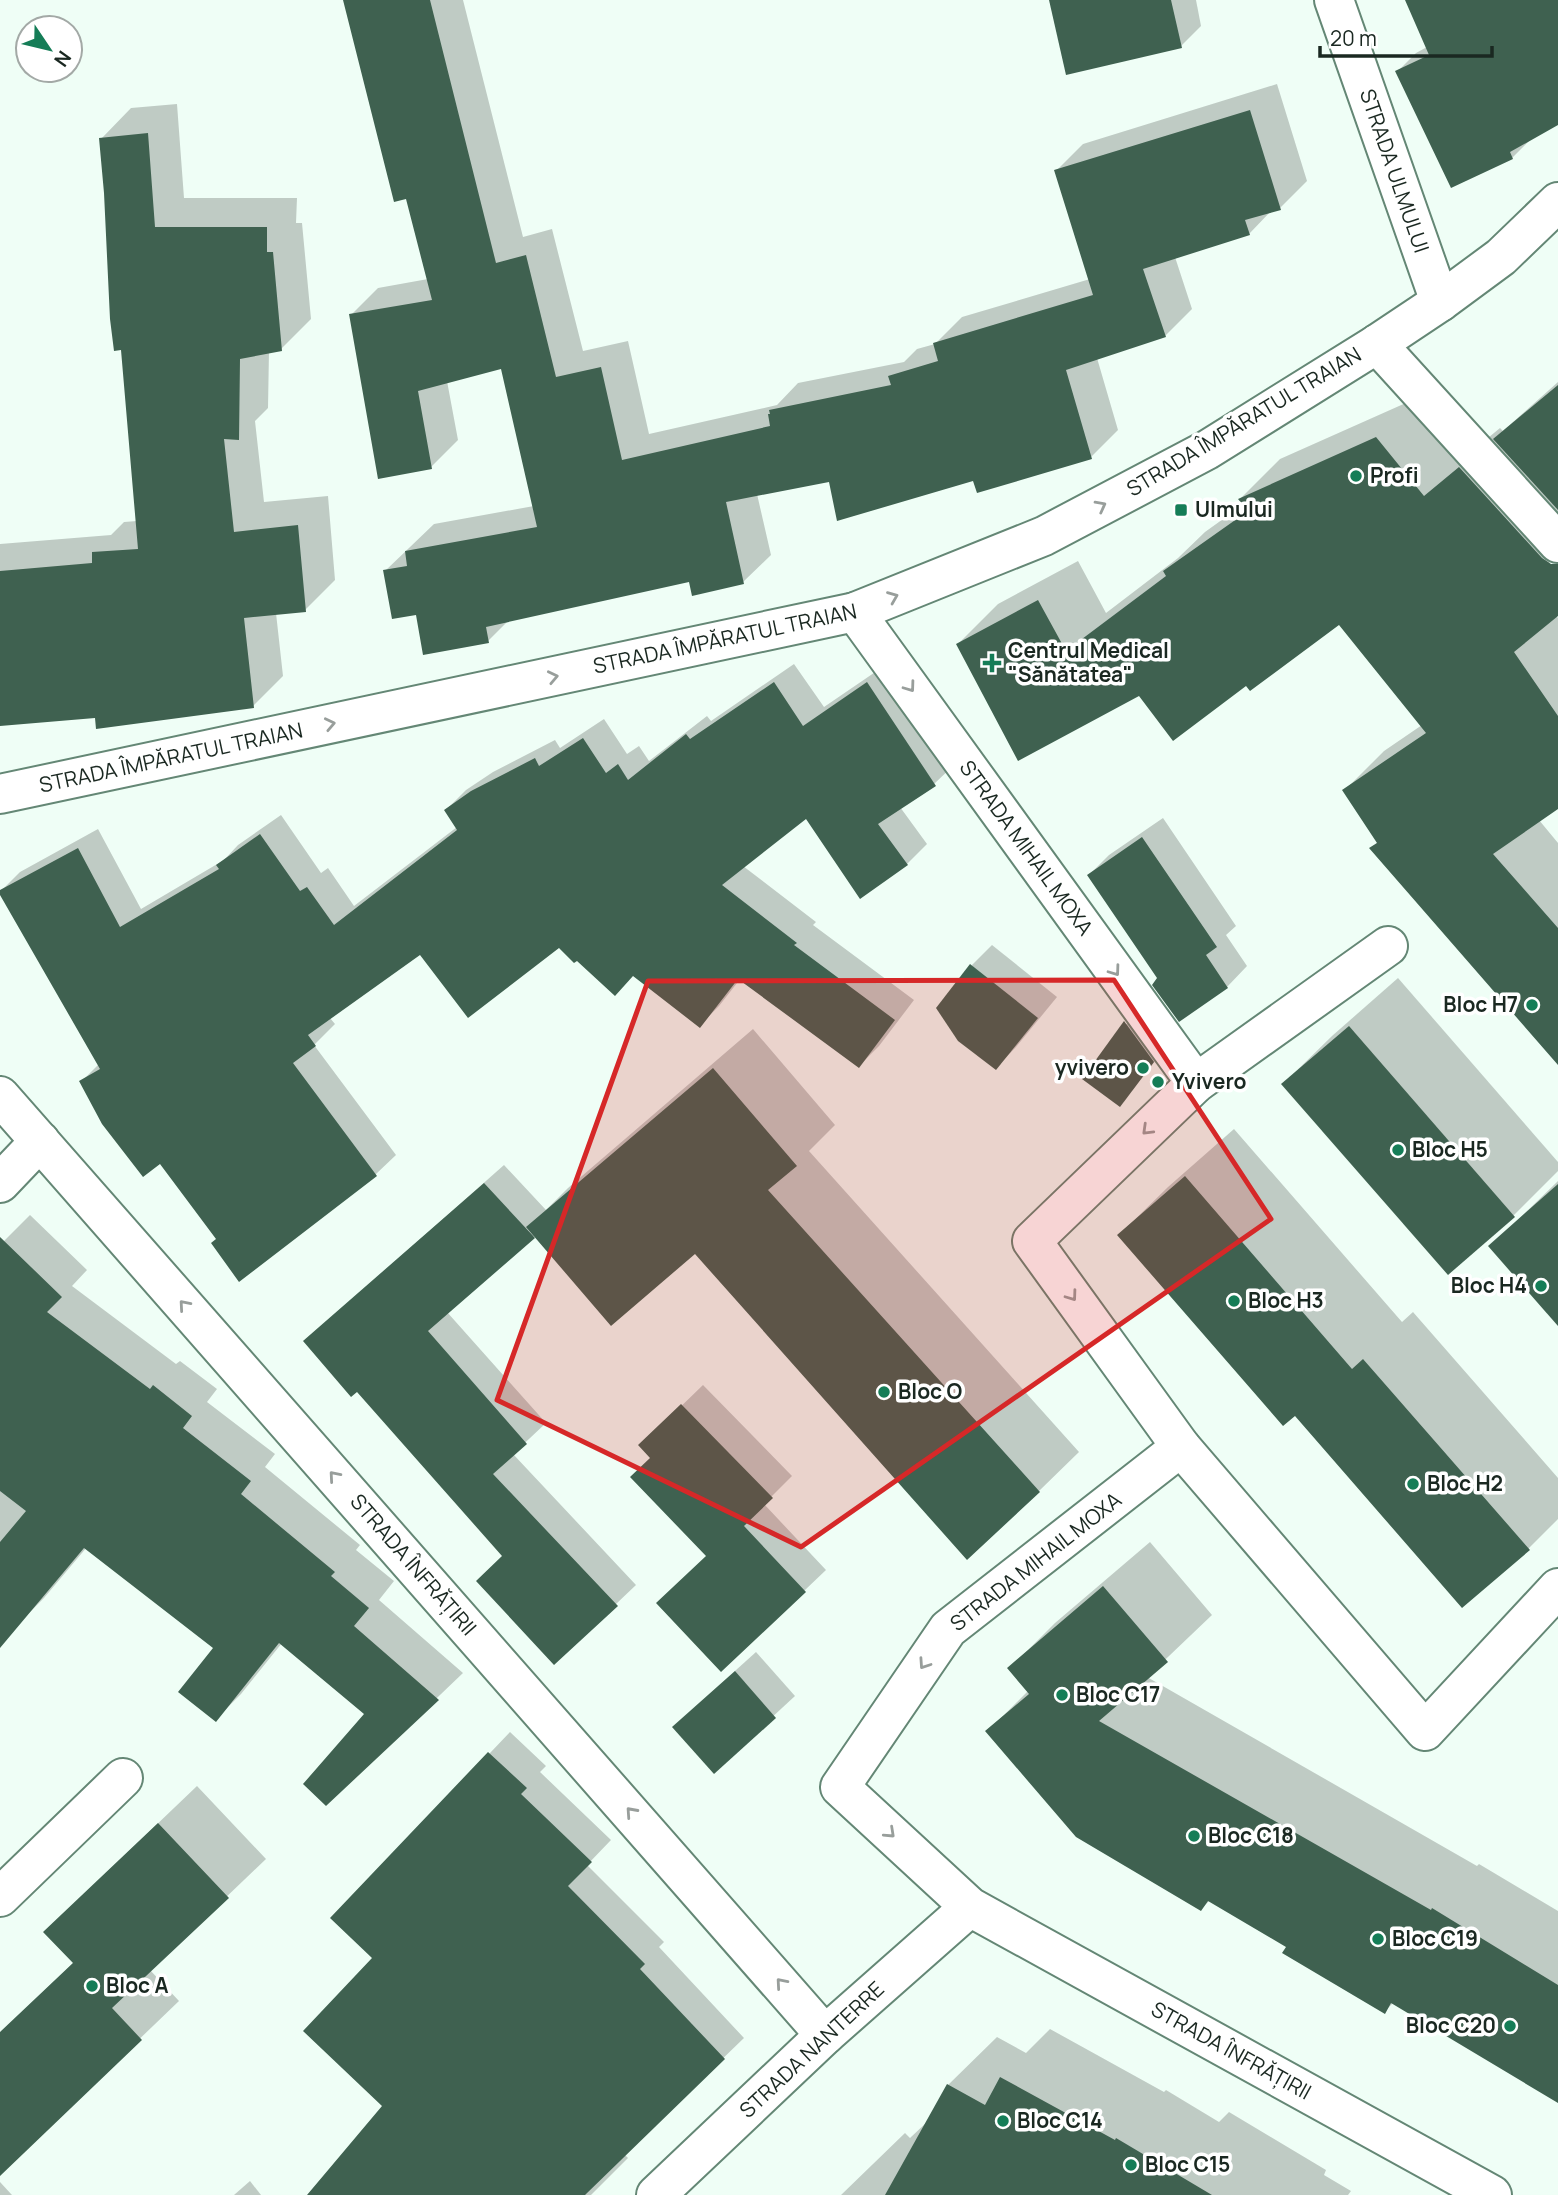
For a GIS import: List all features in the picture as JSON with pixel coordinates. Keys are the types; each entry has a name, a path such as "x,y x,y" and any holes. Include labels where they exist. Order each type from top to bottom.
{"street":[{"name":"STRADA ULMULUI","path":"1334,0 1440,302"},
{"name":"STRADA ÎMPĂRATUL TRAIAN","path":"0,794 855,612 1044,537 1207,450 1440,302 1501,257 1558,202"},
{"path":"1377,344 1558,543"},
{"name":"STRADA MIHAIL MOXA","path":"855,612 1196,1083"},
{"path":"1388,946 1196,1083 1032,1241 1181,1447 1425,1731 1558,1588"},
{"name":"STRADA ÎNFRĂȚIRII","path":"0,1096 825,2035"},
{"path":"0,1183 40,1141"},
{"name":"STRADA MIHAIL MOXA","path":"970,1908 840,1787 948,1629 1181,1447"},
{"path":"0,1897 123,1778"},
{"name":"STRADA ÎNFRĂȚIRII","path":"970,1908 1492,2195"},
{"name":"STRADA NANTERRE","path":"656,2195 825,2035 970,1908"}],"highlighted area":[{"path":"1114,980 1271,1219 801,1547 497,1400 648,981"}],"building":[{"path":"343,0 430,0 496,263 526,255 556,377 601,367 622,460 770,426 769,410 891,385 888,376 938,361 933,343 1093,295 1054,170 1250,110 1281,210 1245,220 1250,235 1143,269 1166,337 1066,370 1092,459 977,493 973,481 837,521 829,482 726,502 744,584 692,596 689,582 486,627 489,643 423,655 416,615 392,619 383,570 407,566 405,551 537,527 501,369 418,391 432,469 378,479 349,314 432,300 406,199 394,202"},
{"path":"1049,0 1171,0 1182,48 1066,75"},
{"path":"1405,0 1558,0 1558,125 1510,152 1513,159 1451,188 1395,71 1429,55"},
{"path":"148,133 155,227 267,227 267,252 273,252 282,351 240,359 239,440 224,439 234,532 298,525 306,612 244,618 254,708 96,729 95,718 0,726 0,571 92,563 92,552 138,549 121,350 114,351 110,319 99,138"},
{"path":"1558,385 1558,510 1493,439"},
{"path":"1376,437 1424,496 1459,467 1542,558 1551,564 1558,564 1558,616 1514,652 1558,716 1558,809 1493,854 1558,928 1558,1065 1369,848 1377,843 1342,790 1426,733 1339,625 1250,691 1246,686 1173,741 1139,696 1018,761 956,644 1038,600 1066,651 1166,576 1163,571 1248,511 1238,499"},
{"path":"774,682 803,726 867,682 936,786 878,824 908,865 860,899 806,819 722,885 797,943 794,945 895,1020 859,1068 738,979 700,1028 633,976 615,996 559,948 468,1018 420,955 308,1035 316,1046 293,1063 377,1176 239,1282 211,1243 216,1239 160,1164 143,1177 102,1124 79,1081 100,1069 0,895 0,890 78,848 120,927 219,869 216,865 260,834 300,891 307,887 334,925 457,830 444,810 471,791 535,758 539,766 583,738 606,773 618,764 628,780 686,734 690,739"},
{"path":"1142,837 1217,947 1206,955 1228,988 1179,1022 1152,985 1157,978 1087,875"},
{"path":"970,964 1038,1018 996,1070 958,1041 936,1008"},
{"path":"1124,1021 1154,1062 1120,1107 1082,1079"},
{"name":"Bloc H5","path":"1349,1026 1515,1217 1448,1275 1281,1084"},
{"path":"713,1068 797,1166 768,1190 1040,1492 967,1560 695,1254 611,1326 526,1227"},
{"path":"1185,1176 1352,1369 1363,1359 1530,1550 1462,1608 1295,1416 1283,1426 1117,1235"},
{"path":"484,1183 535,1238 428,1331 527,1444 493,1474 618,1606 554,1665 476,1581 502,1556 357,1392 351,1397 303,1341"},
{"name":"Bloc H4","path":"1558,1184 1558,1326 1488,1246"},
{"path":"0,1237 62,1297 47,1312 150,1389 153,1385 192,1416 183,1428 251,1481 241,1494 335,1572 331,1576 369,1608 354,1626 439,1700 326,1806 303,1784 364,1714 279,1643 216,1722 178,1692 213,1648 84,1548 0,1648 0,1542 26,1511 0,1491"},
{"path":"681,1404 773,1498 744,1526 806,1592 721,1672 656,1603 706,1556 630,1477 650,1458 638,1445"},
{"path":"1103,1586 1168,1662 1099,1721 1431,1910 1432,1908 1558,1985 1558,2103 1391,2003 1385,2014 1282,1953 1286,1947 1208,1901 1201,1911 1076,1837 985,1731 1029,1694 1007,1668"},
{"path":"735,1671 776,1718 714,1774 672,1727"},
{"path":"488,1752 527,1788 521,1794 592,1862 568,1886 645,1964 640,1969 725,2059 585,2195 307,2195 382,2106 303,2031 372,1958 330,1918"},
{"name":"Bloc A","path":"158,1823 229,1898 112,2008 142,2040 0,2176 0,2032 73,1963 43,1932"},
{"name":"Bloc C14","path":"1000,2077 1115,2140 1116,2138 1212,2195 885,2195 947,2084 985,2105"}],"place":[{"name":"Profi","path":"1356,476"},
{"name":"Ulmului","path":"1181,510"},
{"name":"Centrul Medical \"Sănătatea\"","path":"992,663"},
{"name":"Bloc H7","path":"1532,1005"},
{"name":"yvivero","path":"1143,1068"},
{"name":"Yvivero","path":"1158,1082"},
{"name":"Bloc H5","path":"1398,1150"},
{"name":"Bloc H4","path":"1541,1286"},
{"name":"Bloc H3","path":"1234,1301"},
{"name":"Bloc O","path":"884,1392"},
{"name":"Bloc H2","path":"1413,1484"},
{"name":"Bloc C17","path":"1062,1695"},
{"name":"Bloc C18","path":"1194,1836"},
{"name":"Bloc C19","path":"1378,1939"},
{"name":"Bloc A","path":"92,1986"},
{"name":"Bloc C20","path":"1510,2026"},
{"name":"Bloc C14","path":"1003,2121"},
{"name":"Bloc C15","path":"1131,2165"}]}
